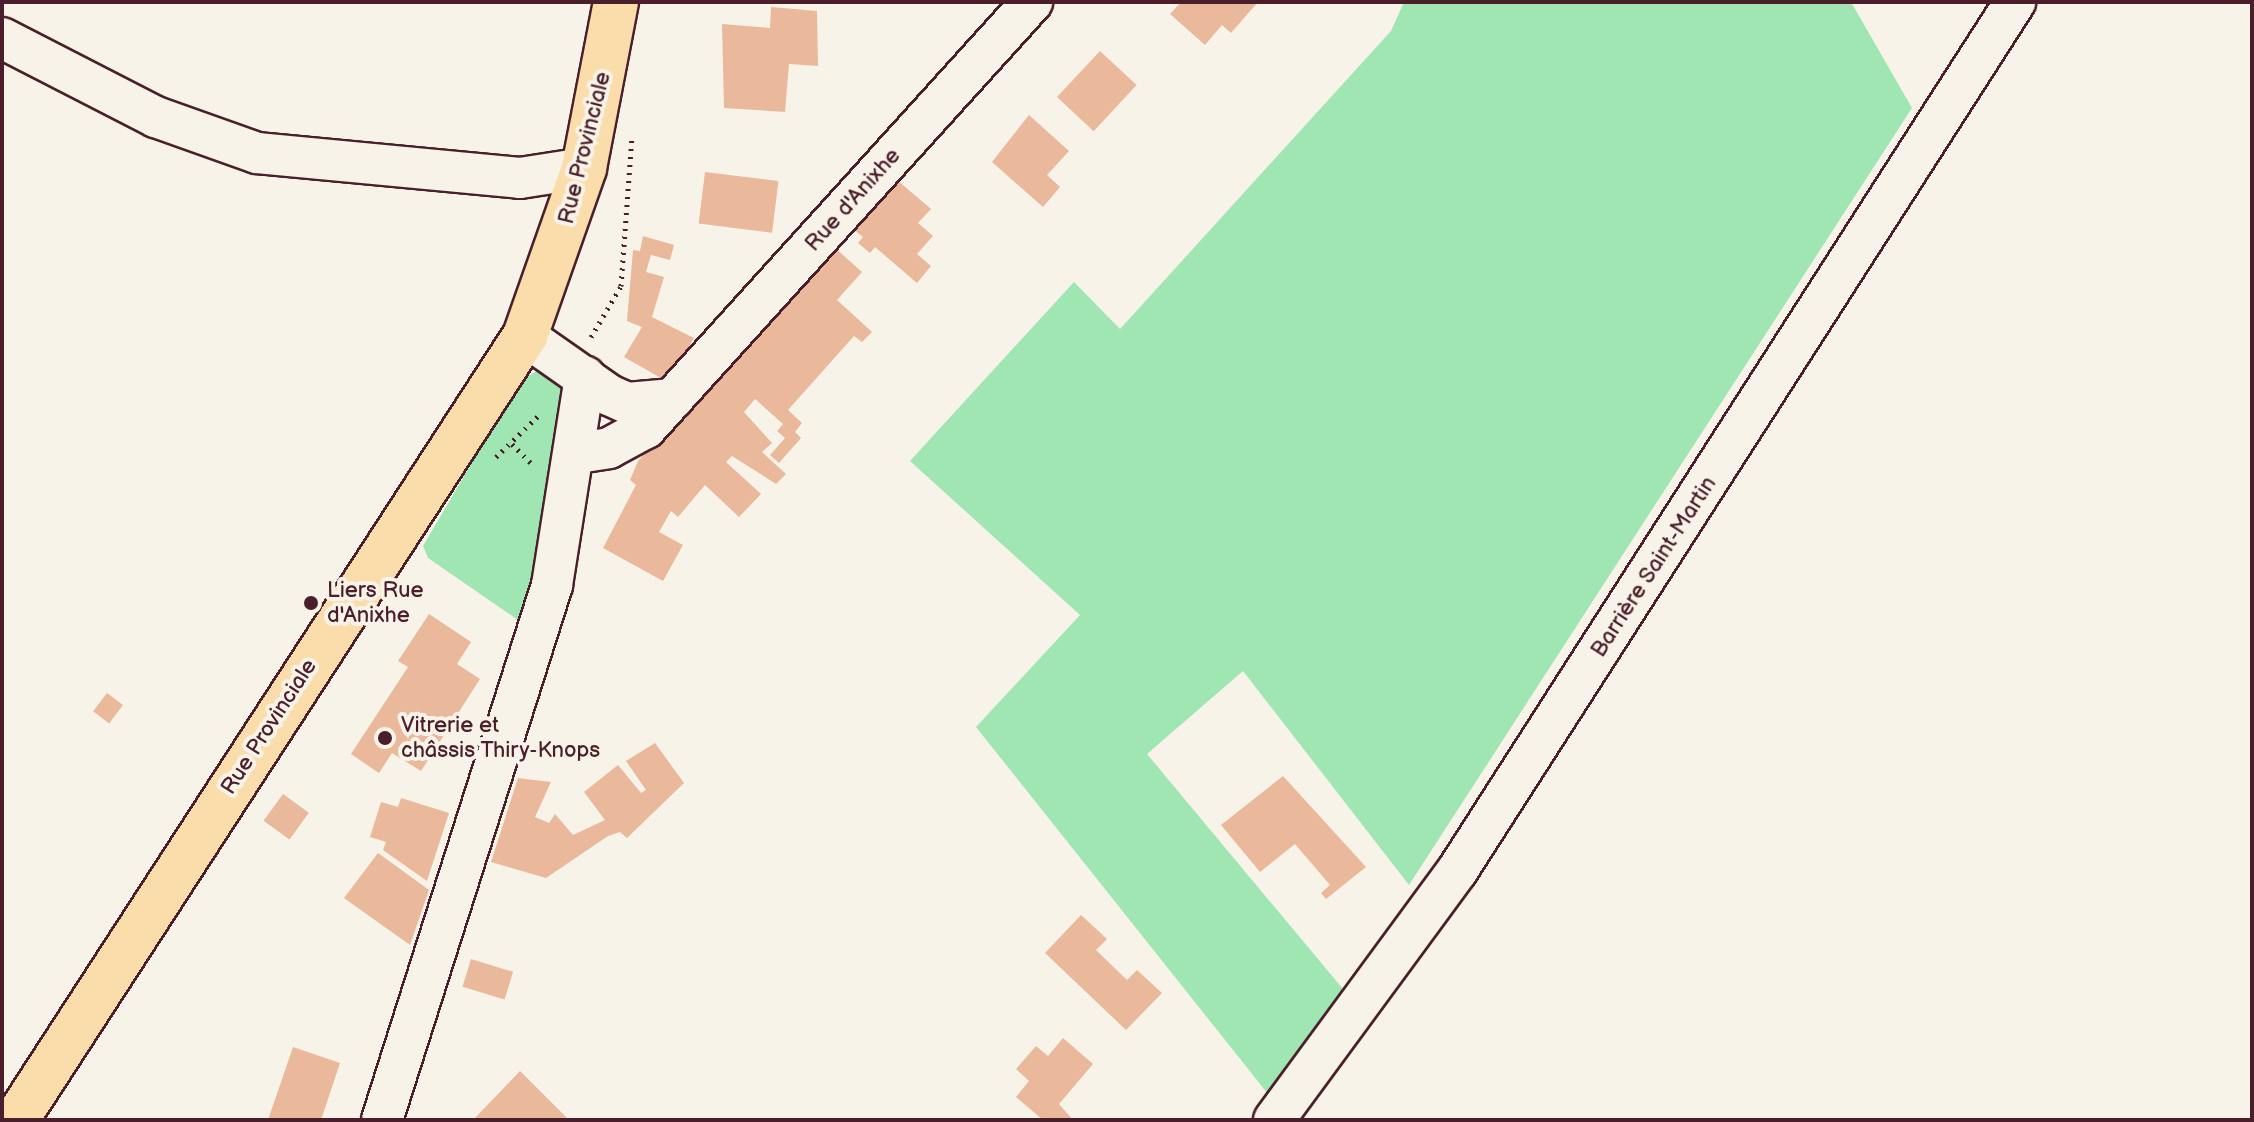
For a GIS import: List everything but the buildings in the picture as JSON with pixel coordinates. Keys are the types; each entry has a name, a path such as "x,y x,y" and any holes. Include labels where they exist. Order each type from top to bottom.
{"main road":[{"name":"Rue Provinciale","path":"16,1120 525,336 584,168 616,2"}],"street":[{"name":"Rue d'Anixhe","path":"578,453 609,448 646,428 1032,2"},
{"name":"Barrière Saint-Martin","path":"1274,1120 1457,871 2015,2"},
{"path":"2,38 156,117 257,153 520,178 584,168"},
{"path":"525,336 627,403 673,399"},
{"path":"382,1120 502,755 552,585 578,453 585,377"}],"green space":[{"path":"1404,2 1851,2 1912,108 1409,885 1243,671 1147,754 1348,995 1272,1099 976,727 1080,615 910,461 1074,282 1120,329 1391,31"},
{"path":"543,367 565,376 549,512 521,622 428,558 423,546 520,381"}],"place":[{"name":"Liers Rue d'Anixhe","path":"311,603"},
{"name":"Vitrerie et châssis Thiry-Knops","path":"385,738"}]}
